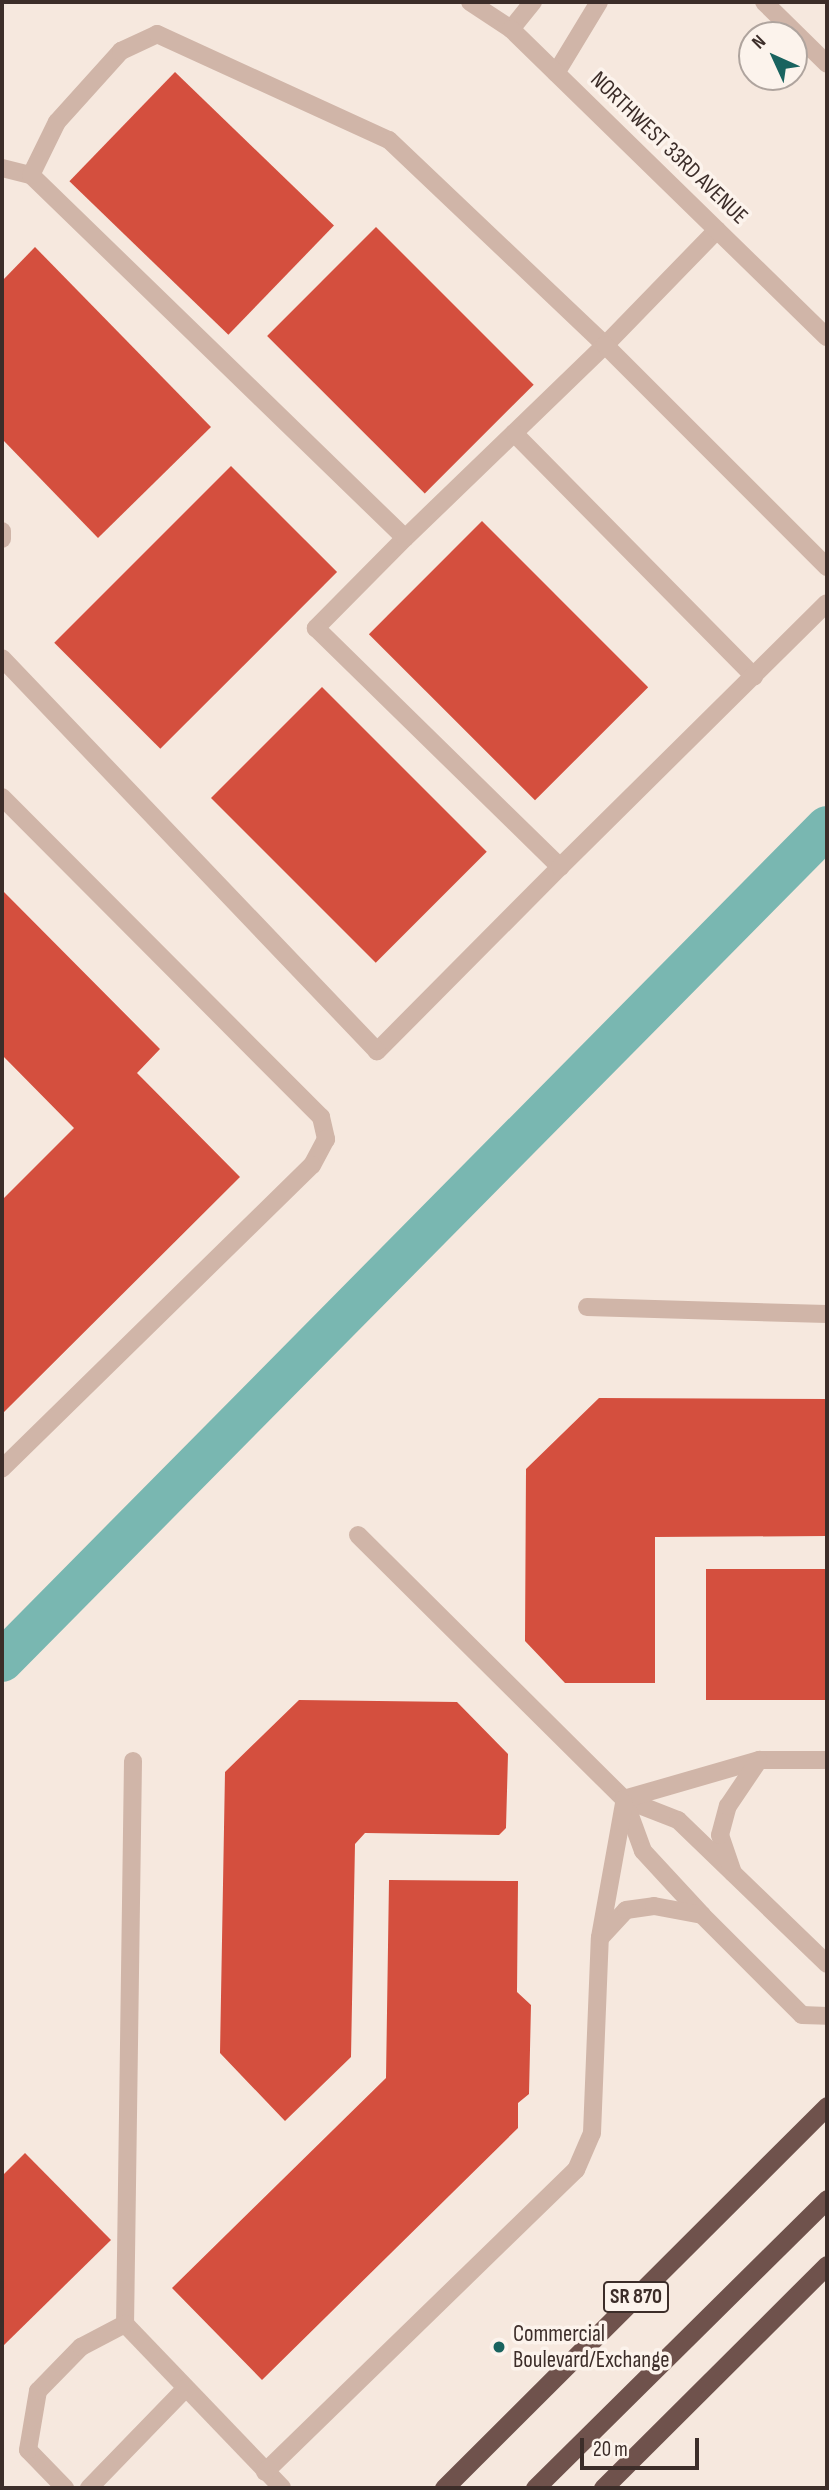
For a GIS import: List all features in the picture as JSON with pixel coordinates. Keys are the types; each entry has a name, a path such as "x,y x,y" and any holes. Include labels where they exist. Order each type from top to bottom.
{"highway":[{"name":"SR 870","path":"444,2488 827,2106"},
{"path":"535,2488 827,2199"},
{"path":"603,2488 827,2265"}],"street":[{"name":"NORTHWEST 33RD AVENUE","path":"470,2 511,29 827,337"},
{"path":"511,29 533,2"},
{"path":"556,73 599,2"},
{"path":"764,2 827,64"},
{"path":"31,174 57,122 121,51 157,34 389,140 605,345 827,567"},
{"path":"2,168 31,174 405,538"},
{"path":"560,867 316,628 605,345 718,230"},
{"path":"514,433 754,676"},
{"path":"2,531 2,539"},
{"path":"2,659 377,1052 827,603"},
{"path":"2,797 321,1116 326,1139 312,1165 2,1469"},
{"path":"587,1307 827,1314"},
{"path":"358,1535 624,1799 678,1820 827,1964"},
{"path":"624,1799 759,1760 827,1760"},
{"path":"735,1877 720,1835 728,1806 759,1760"},
{"path":"133,1761 125,2324 282,2488"},
{"path":"624,1799 643,1851 702,1915 802,2015 827,2015"},
{"path":"265,2472 576,2170 592,2133 600,1938 624,1799"},
{"path":"600,1938 626,1910 654,1906 702,1915"},
{"path":"65,2488 28,2451 38,2391 81,2347 125,2324"},
{"path":"89,2488 186,2388"}],"building":[{"path":"175,72 334,226 228,335 69,181"},
{"path":"376,227 534,385 425,494 267,336"},
{"path":"35,247 211,427 98,538 2,439 2,281"},
{"path":"231,466 337,572 160,749 54,643"},
{"path":"482,521 648,687 535,800 369,634"},
{"path":"322,687 487,852 376,963 211,798"},
{"path":"2,890 160,1049 137,1073 240,1177 2,1414 2,1200 74,1128 2,1055"},
{"path":"599,1398 827,1399 827,1536 655,1537 655,1683 565,1683 525,1641 526,1469"},
{"path":"706,1569 827,1569 827,1700 706,1700"},
{"path":"299,1700 457,1702 508,1754 506,1828 499,1835 365,1833 355,1844 351,2057 285,2121 220,2053 225,1772"},
{"path":"389,1880 518,1881 517,1992 531,2005 529,2094 518,2103 518,2128 262,2380 172,2288 386,2078"},
{"path":"25,2153 111,2240 2,2347 2,2176"}],"waterway":[{"path":"2,1661 827,827"}],"place":[{"name":"Commercial Boulevard/Exchange","path":"499,2347"}]}
